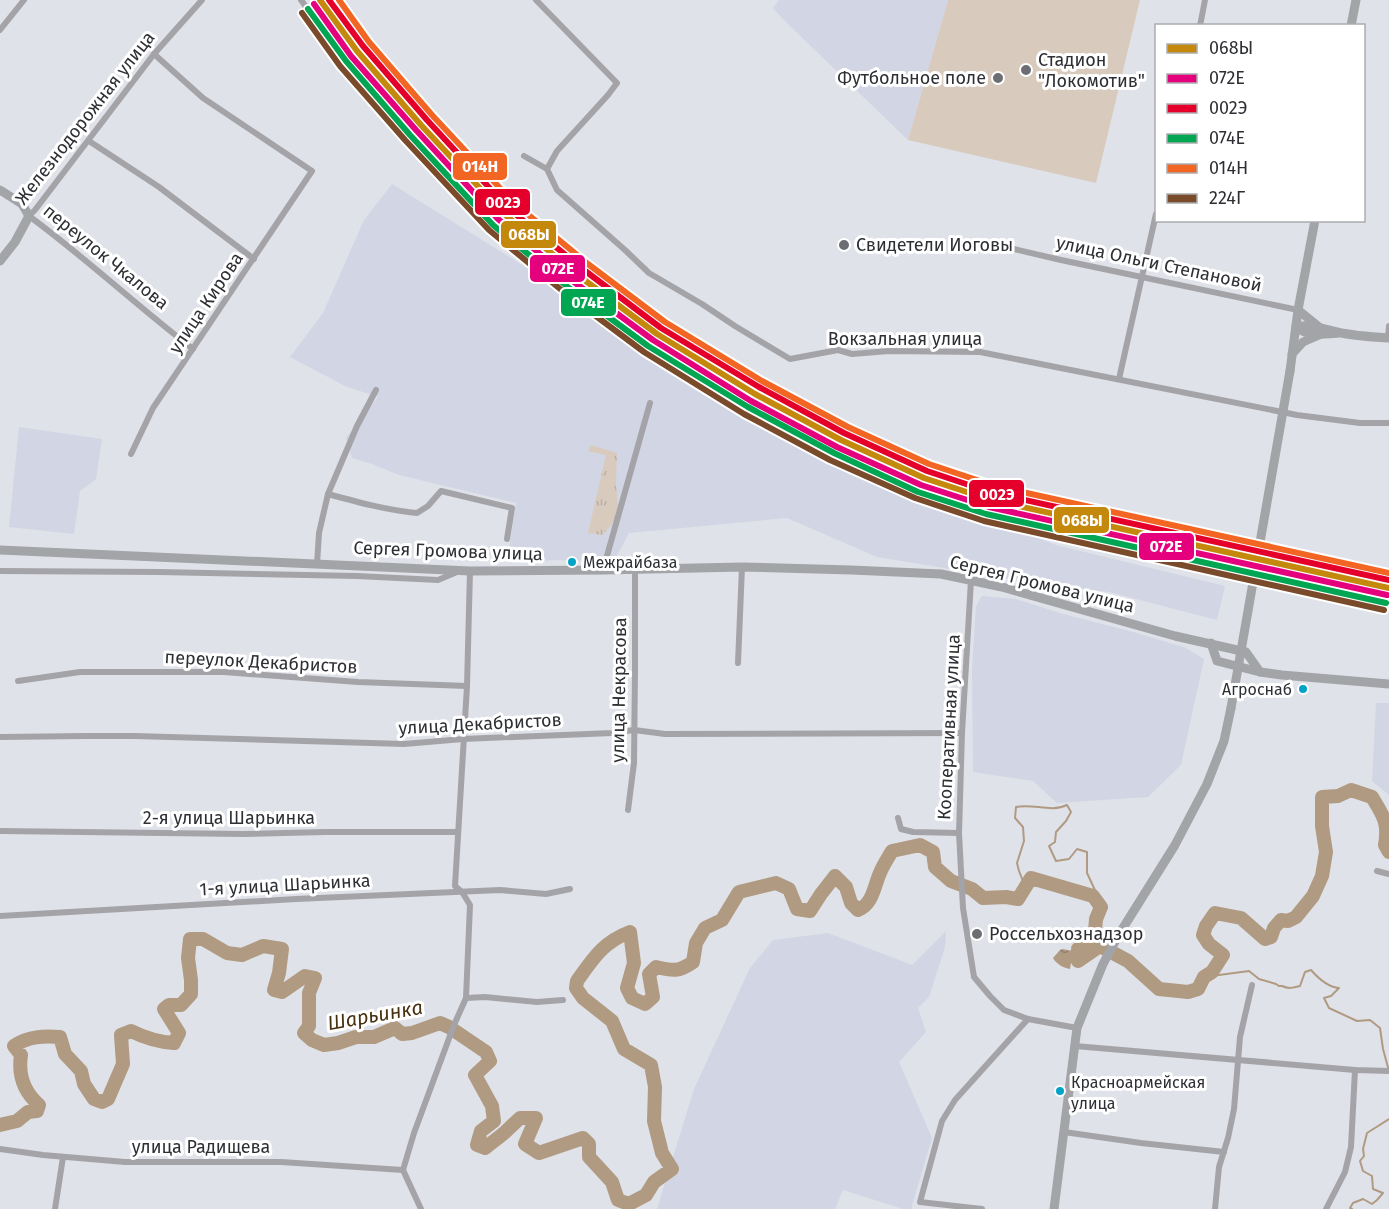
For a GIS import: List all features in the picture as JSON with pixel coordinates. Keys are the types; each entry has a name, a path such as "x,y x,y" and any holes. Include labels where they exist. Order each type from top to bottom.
{"street":[{"path":"0,30 24,0"},
{"name":"Железнодорожная улица","path":"0,261 15,242 29,216 154,54 202,0"},
{"path":"301,0 337,49 342,48"},
{"path":"536,0 617,83 609,95 557,151 547,169"},
{"path":"1200,24 1205,0"},
{"path":"1351,24 1356,0"},
{"name":"улица Кирова","path":"131,454 153,408 233,292 312,171 203,98 154,54"},
{"path":"89,141 159,187 254,259"},
{"name":"Вокзальная улица","path":"524,156 547,169 557,190 649,273 790,359 838,350 852,354 889,351 980,352 1297,415 1360,423 1389,423"},
{"name":"переулок Чкалова","path":"0,190 22,204 29,216 58,237 154,319 193,349"},
{"path":"1119,379 1155,218"},
{"path":"1054,1209 1077,1028 1103,964 1175,845 1207,784 1224,741 1315,222"},
{"name":"улица Ольги Степановой","path":"1014,249 1298,310"},
{"path":"1298,310 1321,331"},
{"path":"1296,327 1302,325 1321,331 1389,338 1389,326"},
{"path":"1292,354 1303,342 1321,331"},
{"path":"317,564 319,533 328,494 357,426 376,390"},
{"path":"603,570 650,403"},
{"path":"328,494 387,509 417,513 428,506 441,491 512,508 507,539"},
{"name":"Сергея Громова улица","path":"0,550 466,571 742,567 941,574 1002,587 1174,636 1246,652 1260,672"},
{"path":"738,663 742,567"},
{"name":"улица Некрасова","path":"628,810 634,763 635,570"},
{"path":"0,571 345,575 438,580 466,571 467,686 455,886 470,905 466,998 414,1133 403,1170 420,1209"},
{"name":"Кооперативная улица","path":"971,580 959,833 962,891 974,977 1004,1010 1028,1019"},
{"path":"1211,644 1217,661 1260,672 1389,684"},
{"name":"переулок Декабристов","path":"18,681 80,672 203,672 467,686"},
{"name":"улица Декабристов","path":"0,737 135,736 404,744 634,730 665,734 962,733"},
{"path":"898,818 901,829 913,832 959,833"},
{"name":"2-я улица Шарьинка","path":"0,831 243,834 458,832"},
{"path":"1377,871 1389,874"},
{"name":"1-я улица Шарьинка","path":"0,916 296,899 500,890 546,894 570,890"},
{"path":"1215,1209 1219,1167 1234,1109 1240,1038 1252,984"},
{"path":"466,998 485,997 537,1002 563,1000"},
{"path":"982,1209 920,1202 942,1121 955,1100 1028,1019 1077,1028"},
{"path":"1075,1046 1386,1071"},
{"path":"1326,1209 1345,1172 1351,1147 1355,1070"},
{"path":"1064,1132 1224,1152"},
{"name":"улица Радищева","path":"0,1149 125,1162 281,1162 403,1170"},
{"path":"55,1209 63,1157"}],"shaded area":[{"path":"779,0 948,0 908,140 773,8"},
{"name":"Межрайбаза","path":"392,184 627,330 771,414 886,473 958,506 1056,545 1225,586 1217,620 1109,592 1049,585 877,557 787,518 629,533 614,561 530,562 509,549 516,503 399,475 352,458 346,438 378,397 345,386 290,357 323,313 364,220"},
{"path":"19,427 102,439 96,479 80,491 74,534 9,527"},
{"path":"982,596 1016,599 1137,633 1186,648 1204,659 1181,765 1148,797 1057,803 1033,781 973,772 972,671 976,606"},
{"path":"1376,703 1389,703 1389,795 1372,781"},
{"path":"946,931 945,947 929,997 918,1008 926,1032 899,1062 932,1138 911,1209 903,1209 843,1190 835,1209 657,1209 694,1089 750,968 773,940 828,933 912,965"}],"green space":[{"name":"Стадион \"Локомотив\"","path":"948,0 1140,0 1096,183 908,140"},
{"path":"591,445 617,453 618,505 615,520 602,535 588,533 606,455 588,451"}],"water":[{"path":"1062,949 1080,952 1080,957 1076,962 1071,963 1070,969 1060,965 1053,958"}],"waterway":[{"name":"Шарьинка","path":"0,1125 17,1121 28,1112 37,1111 39,1105 29,1095 23,1083 20,1069 21,1055 14,1046 30,1038 60,1037 65,1054 81,1071 84,1084 94,1099 102,1102 108,1099 123,1064 121,1035 131,1031 162,1042 174,1043 179,1033 164,1009 169,1005 181,1005 191,994 188,958 190,939 203,939 227,953 242,955 263,946 282,949 274,990 282,992 305,976 315,978 309,993 309,1026 304,1033 312,1040 324,1045 356,1037 374,1037 395,1028 402,1034 412,1033 440,1023 449,1027 486,1052 490,1061 475,1075 492,1106 494,1121 481,1131 477,1145 485,1148 520,1118 536,1118 525,1144 539,1153 583,1138 589,1144 589,1157 612,1182 618,1200 629,1204 646,1195 654,1182 672,1169 662,1153 654,1121 655,1087 651,1065 624,1049 612,1021 583,998 576,988 577,981 594,958 621,936 630,932 634,963 627,988 632,998 645,1004 653,997 649,974 656,967 676,970 693,962 696,943 705,928 722,920 739,892 776,883 789,889 797,909 810,911 835,876 846,887 851,903 858,910 870,899 881,870 892,851 920,845 933,852 935,867 951,881 972,889 983,898 1018,899 1031,878 1093,896 1101,907 1096,919 1094,943 1078,949 1078,961 1100,946 1128,961 1159,989 1188,992 1198,989 1204,977 1212,972 1223,955 1209,944 1203,935 1215,913 1241,918 1265,939 1271,937 1274,928 1281,920 1288,921 1296,917 1313,896 1322,876 1326,852 1322,826 1322,797 1338,796 1351,790 1372,797 1384,820 1385,845 1389,852"},
{"path":"1025,886 1017,863 1024,841 1023,827 1015,818 1016,807 1055,808 1067,805 1071,812 1056,832 1055,842 1049,846 1056,861 1069,859 1077,849 1087,852 1087,873 1101,907"},
{"path":"1204,977 1249,971 1259,979 1291,988 1300,986 1305,972 1311,970 1327,984 1339,988 1331,996 1324,998 1329,1008 1357,1021 1370,1020 1380,1028 1389,1071"},
{"path":"1352,1209 1350,1208 1353,1203 1363,1199 1372,1204 1383,1193 1373,1189 1372,1176 1363,1171 1360,1161 1364,1156 1363,1149 1367,1133 1389,1119"}],"railway":[{"path":"334,0 367,46 428,119 511,204 584,266 665,325 761,384 847,430 933,468 995,489 1262,550 1389,574"}],"transit line":[{"name":"068Ы","path":"320,0 357,51 421,125 503,213 579,276 657,334 755,394 841,440 924,478 991,500 1389,588"},
{"name":"002Э","path":"329,0 363,46 508,208 584,270 661,328 759,387 844,433 927,471 993,493 1389,580"},
{"name":"014Н","path":"339,0 369,42 432,115 513,202 588,264 665,322 762,381 848,427 929,464 995,486 1389,573"},
{"name":"072Е","path":"314,4 351,56 498,219 574,282 653,340 751,401 837,447 921,485 989,507 1387,595"},
{"name":"074Е","path":"308,9 346,61 493,225 569,288 648,346 748,407 834,453 918,492 986,514 1386,603"},
{"name":"224Г","path":"302,13 340,66 489,230 565,293 644,352 744,414 830,460 915,498 984,521 1384,610"}],"place":[{"name":"Стадион \"Локомотив\"","path":"1026,70"},
{"name":"Футбольное поле","path":"998,78"},
{"name":"Свидетели Иоговы","path":"844,245"},
{"name":"Межрайбаза","path":"572,562"},
{"name":"Агроснаб","path":"1303,689"},
{"name":"Россельхознадзор","path":"977,934"},
{"name":"Красноармейская улица","path":"1060,1091"}]}
